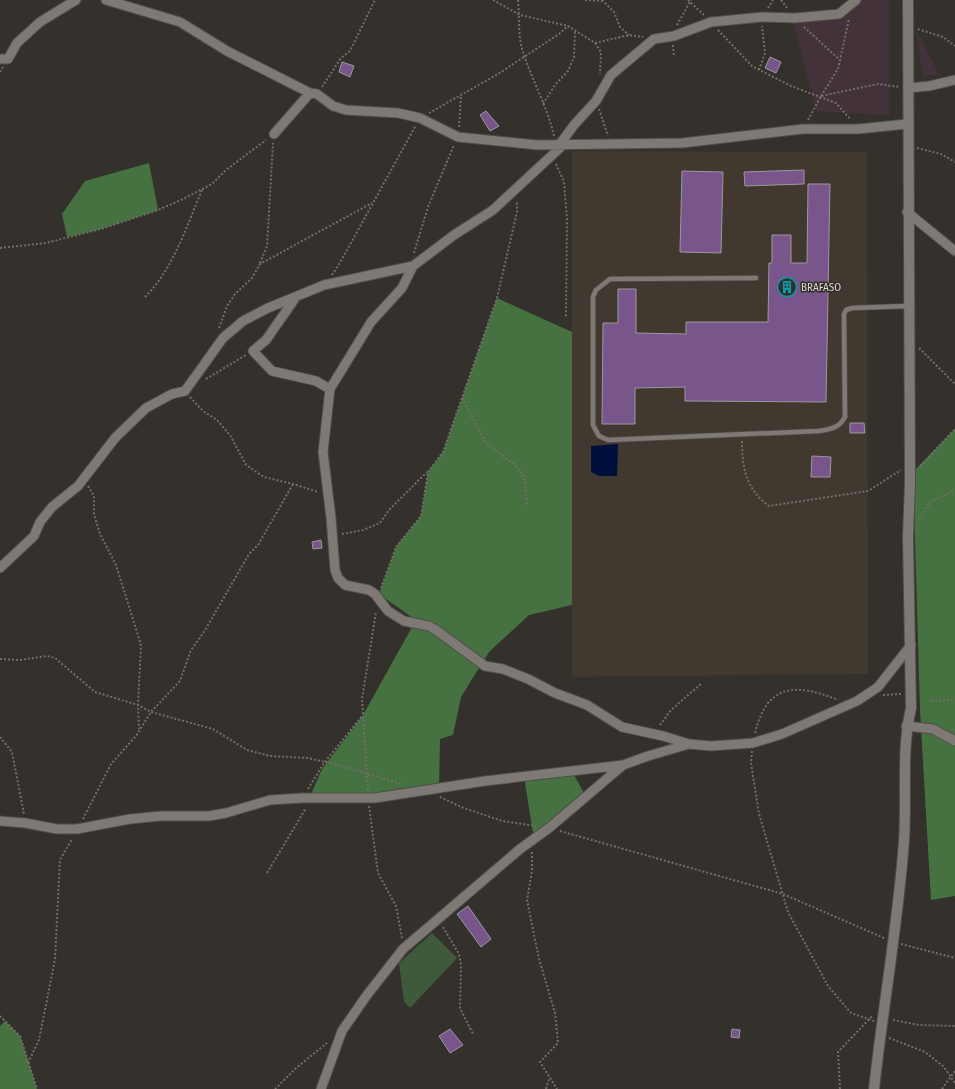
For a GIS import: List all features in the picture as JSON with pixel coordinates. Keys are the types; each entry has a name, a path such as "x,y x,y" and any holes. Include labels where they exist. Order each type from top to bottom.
{"street":[{"path":"0,60 8,60 17,43 40,22 76,0"},
{"path":"106,0 180,22 227,51 314,94 334,106 346,110 398,113 420,118 456,136 537,145 682,143 803,129 858,129 907,124"},
{"path":"874,1089 882,1020 894,943 904,840 906,726 911,708 908,537 914,466 908,334 908,0"},
{"path":"0,568 34,536 40,522 52,507 78,486 115,438 146,408 172,394 184,391 223,338 243,321 268,308 324,285 413,266 454,235 493,210 552,155 574,125 596,101 611,75 654,38 674,36 711,22 762,17 795,18 839,14 855,1"},
{"path":"908,88 928,86 955,80"},
{"path":"274,134 314,94"},
{"path":"907,212 955,251"},
{"path":"413,266 402,288 371,322 330,389 323,452 329,496 335,570 338,578 345,585 369,590 379,597 388,611 395,616 404,621 429,626 485,666 503,669 535,682 555,693 587,705 622,727 645,733 654,733 689,744 711,746 753,743 782,734 849,704 878,687 911,645"},
{"path":"296,297 266,340 253,351 272,371 316,381 330,389"},
{"path":"906,726 933,729 955,742"},
{"path":"0,821 25,823 57,829 77,829 130,819 161,816 209,816 226,813 270,800 302,798 368,799 425,792 439,788 485,781 623,765 689,744"},
{"path":"321,1089 342,1031 367,995 403,949 531,840 549,828 623,765"}],"lane":[{"path":"756,278 610,279 596,290 593,298 593,425 599,436 608,440 819,431 834,428 841,423 845,417 844,314 846,310 852,308 908,306"}],"path":[{"path":"314,94 341,58 350,51 375,0"},
{"path":"493,0 520,15 568,26 595,43 629,35 654,38"},
{"path":"518,0 520,15 519,35 524,57 560,145"},
{"path":"585,0 602,1 614,12 620,27 629,35"},
{"path":"688,0 752,66 791,86 836,102 858,129"},
{"path":"759,70 765,53 762,17 773,0"},
{"path":"781,0 795,18 840,60"},
{"path":"803,129 838,69 855,1"},
{"path":"908,24 915,28 943,37 955,46"},
{"path":"324,285 341,261 420,118 461,96 524,57 559,34 568,26"},
{"path":"543,104 555,85 568,71 574,57 575,30"},
{"path":"821,96 878,84 908,88"},
{"path":"413,266 415,246 428,207 459,126 461,96"},
{"path":"0,248 46,243 102,229 158,210 212,184 226,170 274,134"},
{"path":"219,333 227,306 235,294 252,278 260,264 267,246 274,134"},
{"path":"907,146 941,154 955,162"},
{"path":"552,155 564,182 566,204 566,317"},
{"path":"145,297 158,284 170,263 189,224 203,189"},
{"path":"331,535 363,530 380,523 389,510 428,472 443,452 497,298 517,212 515,190"},
{"path":"260,264 373,202"},
{"path":"908,334 927,357 955,384"},
{"path":"201,382 253,351"},
{"path":"184,391 203,411 217,420 230,435 246,465 264,477 293,484 329,496"},
{"path":"462,397 486,443 514,464 524,476 527,505"},
{"path":"742,434 742,463 746,480 755,493 769,506 868,491 914,466 955,429"},
{"path":"403,949 396,906 378,873 368,799 362,699 379,597 396,547 421,516 428,472"},
{"path":"84,478 94,496 94,514 100,534 116,565 141,645 138,705 140,730"},
{"path":"28,1063 39,1040 55,959 60,860 111,764 140,730 151,712 180,681 191,650 204,632 249,554 258,545 293,484"},
{"path":"908,537 930,502 955,490"},
{"path":"654,733 671,710 702,683"},
{"path":"849,704 815,691 790,690 771,698 758,723 753,743 751,763 759,814 788,912 828,986 851,1013 869,1019 919,1025 955,1026"},
{"path":"931,702 955,700"},
{"path":"302,798 324,763 363,715"},
{"path":"0,737 12,752 25,823"},
{"path":"267,873 312,798"},
{"path":"531,840 532,871 527,900 539,958 557,1026 558,1043 540,1062 549,1079 557,1089"},
{"path":"438,920 459,954 461,965 460,1008 473,1034"},
{"path":"894,943 955,958"},
{"path":"840,1089 838,1052 869,1019 885,1005"},
{"path":"0,1016 20,1036 37,1089"},
{"path":"275,1089 295,1069 342,1031"},
{"path":"880,1035 925,1052 944,1067 955,1083"},
{"path":"942,1089 955,1071"},
{"path":"546,1089 549,1079"}],"shaded area":[{"path":"858,0 889,0 889,115 816,111 793,20 842,16"},
{"path":"915,28 939,74 923,76"},
{"path":"572,151 867,152 868,674 572,677"}],"green space":[{"path":"149,163 158,210 101,229 67,237 62,214 85,181"},
{"path":"497,298 572,332 572,605 529,615 489,652 461,697 453,735 440,739 439,788 308,801 322,769 363,715 411,629 413,618 379,594 396,547 421,516 428,472 443,452"},
{"path":"955,429 955,896 931,900 920,710 913,472"},
{"path":"572,771 586,797 534,839 524,777"},
{"path":"432,933 457,958 410,1008 404,1001 399,963"},
{"path":"5,1021 20,1036 37,1089 0,1089 0,1026"}],"water":[{"path":"618,444 617,476 599,476 591,472 591,446"}],"building":[{"path":"770,57 781,62 776,73 765,68"},
{"path":"342,62 354,66 350,77 339,72"},
{"path":"486,111 499,126 490,131 480,115"},
{"path":"804,170 804,184 745,186 744,172"},
{"path":"682,171 723,172 721,253 680,252"},
{"path":"808,184 830,184 826,402 685,401 685,387 635,388 635,424 602,424 603,323 618,323 618,289 636,289 636,333 686,334 686,322 768,322 769,263 772,263 772,235 791,235 791,263 807,263"},
{"path":"850,423 864,423 865,433 850,433"},
{"path":"812,456 831,457 830,477 811,477"},
{"path":"321,540 322,548 313,549 312,542"},
{"path":"468,906 491,939 481,947 457,914"},
{"path":"450,1029 463,1045 450,1053 439,1036"},
{"path":"732,1029 740,1030 739,1038 731,1037"}],"place":[{"name":"BRAFASO","path":"787,287"}]}
